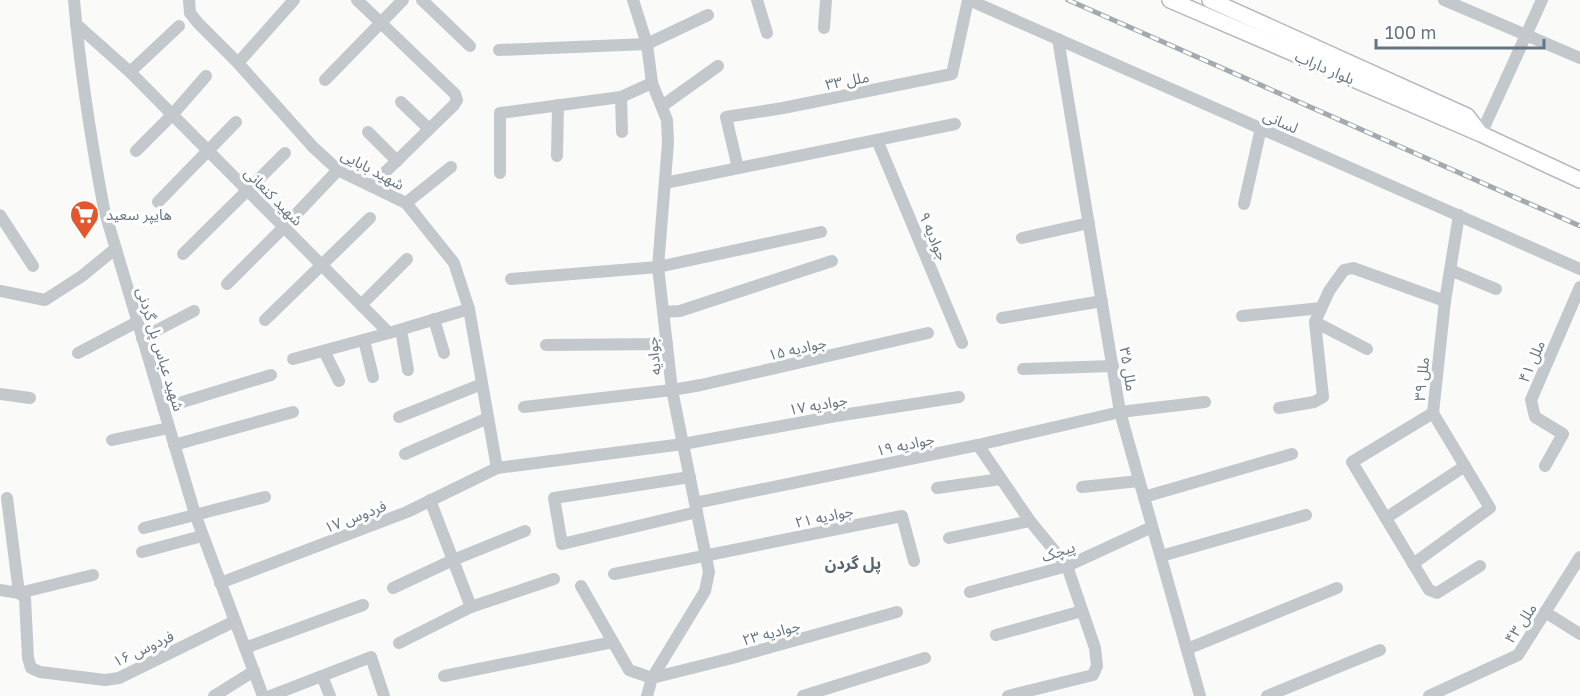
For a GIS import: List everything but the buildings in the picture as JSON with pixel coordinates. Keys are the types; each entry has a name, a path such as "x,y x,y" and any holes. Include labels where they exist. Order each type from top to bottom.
{"main road":[{"name":"بلوار داراب","path":"1170,0 1481,134 1580,180"},
{"name":"بلوار داراب","path":"1210,0 1467,116 1481,134"}],"street":[{"name":"شهید عباس پل گردنی","path":"74,0 104,209 202,536 264,696"},
{"name":"شهید بابایی","path":"189,0 190,13 198,23 238,63 313,147 338,170 406,203 454,263 469,309 497,468"},
{"path":"238,63 294,0"},
{"path":"357,0 455,94 457,100 371,186"},
{"path":"325,80 403,0"},
{"path":"422,0 471,46"},
{"name":"جوادیه","path":"633,0 647,44 652,83 667,120 668,143 658,267 672,390 709,572 705,591 652,678 647,696"},
{"path":"757,0 767,33"},
{"path":"824,28 826,0"},
{"name":"لسانی","path":"969,0 1580,269"},
{"name":"ملل ۳۳","path":"738,168 726,117 783,108 952,74 969,0"},
{"path":"1444,0 1580,58"},
{"path":"1481,134 1542,0"},
{"path":"499,50 647,44 708,15"},
{"name":"شهید کنعانی","path":"76,24 130,72 361,305 395,332"},
{"path":"130,72 179,26"},
{"name":"ملل ۳۵","path":"1058,39 1120,412 1200,696"},
{"path":"662,106 718,66"},
{"path":"136,152 206,76"},
{"path":"500,173 500,113 621,97 652,83"},
{"path":"621,97 622,132"},
{"path":"401,102 429,129"},
{"path":"557,156 558,105"},
{"path":"158,202 236,122"},
{"path":"665,183 955,124"},
{"path":"1244,204 1261,128"},
{"path":"368,132 397,161"},
{"name":"جوادیه ۹","path":"877,140 962,343"},
{"path":"183,254 285,153"},
{"path":"406,203 451,167"},
{"path":"227,284 338,170"},
{"path":"0,215 33,266"},
{"name":"ملل ۳۹","path":"1413,564 1490,508 1433,413 1444,301 1459,215"},
{"path":"265,320 370,218"},
{"path":"1022,237 1089,223"},
{"path":"511,279 658,267 821,232"},
{"path":"0,291 45,300 82,276 115,249"},
{"path":"361,305 407,259"},
{"path":"663,312 680,310 832,261"},
{"path":"1279,408 1314,402 1323,397 1315,322 1329,291 1344,270 1353,268 1444,301"},
{"path":"1450,270 1497,289"},
{"name":"ملل ۴۱","path":"1545,466 1563,434 1535,417 1531,400 1580,287"},
{"path":"1002,318 1102,301"},
{"path":"1242,316 1321,308"},
{"path":"293,359 395,332 469,309"},
{"path":"142,338 194,311"},
{"path":"434,319 444,353"},
{"path":"78,353 137,322"},
{"path":"1315,322 1366,349"},
{"path":"395,332 408,370"},
{"name":"جوادیه ۱۵","path":"524,407 701,385 928,333"},
{"path":"364,340 373,377"},
{"path":"546,345 667,344"},
{"path":"324,351 339,381"},
{"path":"1023,369 1113,366"},
{"path":"163,408 271,375"},
{"path":"399,417 482,384"},
{"path":"0,394 30,398"},
{"name":"جوادیه ۱۷","path":"497,468 683,444 836,416 959,397"},
{"name":"جوادیه ۱۹","path":"690,477 554,498 562,544 696,508 1120,412 1205,402"},
{"path":"174,445 293,412"},
{"path":"1433,413 1352,462 1429,590 1437,593 1480,566"},
{"path":"405,454 488,418"},
{"path":"112,440 169,428"},
{"path":"978,445 1030,521 1067,566 1095,648 1097,666 1093,675 1046,692 1008,696"},
{"path":"1144,497 1292,454"},
{"path":"1386,518 1465,466"},
{"name":"فردوس ۱۷","path":"220,583 407,512 497,468"},
{"path":"937,488 1001,479"},
{"path":"1082,487 1139,481"},
{"path":"144,528 265,497"},
{"name":"فردوس ۱۶","path":"7,498 19,593 25,598 28,658 31,668 40,672 105,680 119,678 235,621"},
{"path":"430,500 471,607"},
{"path":"1161,556 1306,515"},
{"name":"جوادیه ۲۱","path":"706,555 902,516 914,561"},
{"path":"949,538 1030,521"},
{"name":"پیچک","path":"970,592 1067,566 1152,527"},
{"path":"393,588 453,560 525,531"},
{"path":"142,552 202,536"},
{"path":"614,574 706,555"},
{"name":"ملل ۴۳","path":"1429,696 1518,655 1580,557"},
{"path":"0,590 19,593 93,575"},
{"path":"399,643 471,607 554,579"},
{"path":"581,586 629,670 652,678"},
{"path":"1187,649 1336,588"},
{"path":"245,648 363,605"},
{"path":"996,636 1082,611"},
{"name":"جوادیه ۲۳","path":"652,678 897,612"},
{"path":"1545,612 1580,634"},
{"path":"444,676 613,642"},
{"path":"1267,696 1380,650"},
{"path":"270,696 371,657 384,696"},
{"path":"803,696 925,657"},
{"path":"214,696 254,671"},
{"path":"321,676 330,696"}],"railway":[{"path":"1068,0 1580,226"}],"place":[{"name":"هایپر سعید","path":"85,240"}],"district":[{"name":"پل گردن","path":"853,563"}]}
